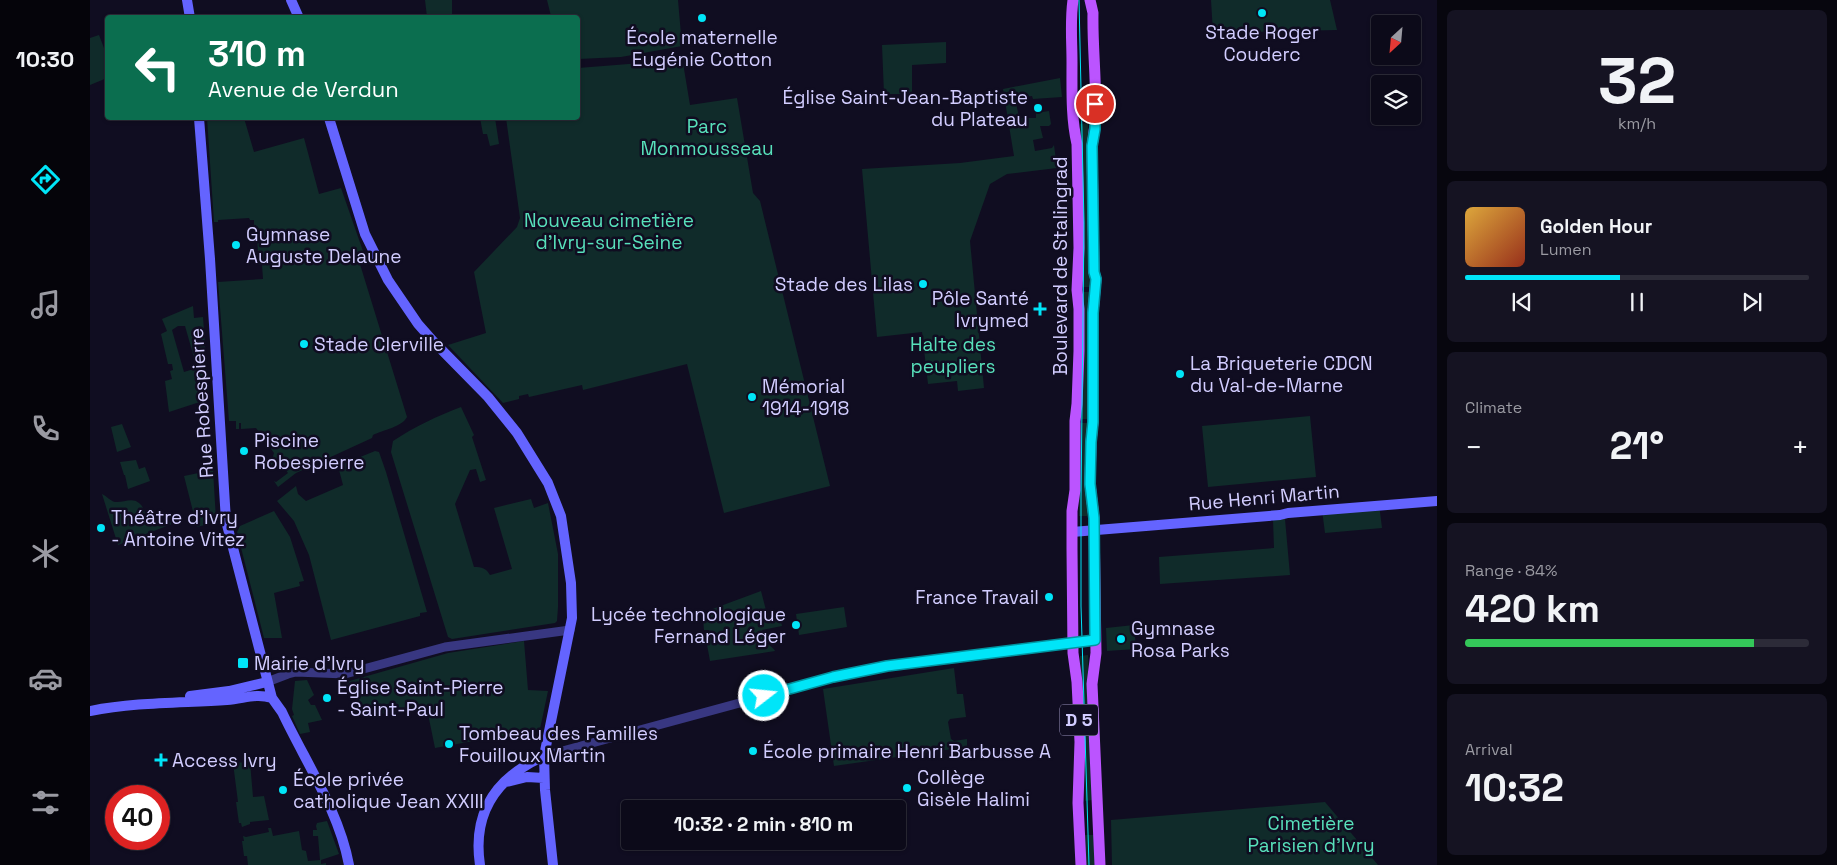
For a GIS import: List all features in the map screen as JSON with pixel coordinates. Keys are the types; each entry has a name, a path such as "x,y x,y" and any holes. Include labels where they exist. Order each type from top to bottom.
{"main road":[{"path":"186,0 189,15"},
{"path":"291,0 298,15"},
{"name":"Boulevard de Stalingrad","path":"1072,532 1075,490 1075,421 1079,309 1077,290 1079,267 1077,144 1073,128 1072,84 1071,17 1073,0"},
{"name":"Boulevard de Stalingrad","path":"1090,0 1093,13 1095,104 1095,129 1092,146 1094,272 1096,279 1093,313 1093,422 1090,484 1094,509 1095,640 1092,704 1095,779 1099,813 1100,865"},
{"name":"Rue Robespierre","path":"199,120 210,259 226,521 272,698 282,712 329,806 350,865"},
{"path":"330,120 365,234 388,280 428,336 488,397 513,427 531,454 552,493 564,530 570,574 572,618 544,756 544,778 553,865"},
{"name":"Rue Henri Martin","path":"1072,532 1370,505 1437,501"},
{"name":"D 5","path":"1072,532 1073,657 1078,682 1080,742 1078,803 1081,865"},
{"path":"140,705 267,682"},
{"path":"90,711 126,705 229,700 260,694 272,698"},
{"path":"527,777 544,756"},
{"path":"480,865 478,848 482,821 493,795 502,783 527,764 544,756"},
{"path":"502,783 527,777 544,778"}],"street":[{"path":"267,682 296,672 345,674 444,648 570,630"},
{"path":"544,756 850,673 887,666 1095,640"}],"green space":[{"path":"425,0 452,0 452,15 427,15"},
{"path":"547,0 678,0 682,46 621,57 580,59 580,15 551,15"},
{"path":"1211,0 1330,0 1337,30 1213,33"},
{"path":"99,35 105,48 105,79 90,85 90,38"},
{"path":"946,42 946,63 912,65 912,94 884,94 882,45"},
{"name":"Nouveau cimetière d'Ivry-sur-Seine","path":"682,57 690,105 737,98 753,193 760,201 830,486 724,513 687,364 583,390 582,385 529,397 528,394 519,396 519,399 503,403 448,345 486,333 474,272 517,227 520,218 506,120 580,120 580,68 654,62"},
{"name":"Stade des Lilas","path":"1060,78 1062,97 1033,99 1032,96 1024,97 1024,100 1016,103 1019,117 1021,118 1036,118 1036,113 1049,111 1051,124 1049,126 1040,126 1043,138 1033,140 1035,151 1052,148 1054,145 1057,168 1007,174 990,184 970,241 984,388 958,391 957,381 928,384 922,332 877,337 862,169 960,163 1014,156 1003,89"},
{"name":"Stade Clerville","path":"207,120 245,120 254,152 304,138 319,194 341,188 364,254 359,261 407,417 405,420 397,426 373,435 372,438 296,473 278,487 274,481 276,482 288,473 278,460 270,466 274,453 256,428 241,429 241,423 239,423 239,429 236,429 236,421 229,421 218,282 263,279 262,265 259,265 256,225 254,225 254,220 249,218 218,220 218,222 214,222"},
{"path":"480,120 495,120 499,144 490,146 487,134 483,134"},
{"path":"1088,123 1090,287 1082,287 1080,124"},
{"path":"1083,292 1090,292 1087,419 1081,419"},
{"path":"193,306 194,318 203,317 209,399 169,412 165,381 172,379 170,371 173,370 172,364 168,364 161,334 167,331 162,319","holes":["178,326 185,326 197,368 184,372 172,330"]},
{"path":"461,407 474,435 472,437 486,480 480,482 476,469 470,470 455,504 474,567 484,568 490,575 512,569 494,508 531,499 534,508 548,503 558,554 558,607 557,621 555,623 452,639 448,637 391,452 393,441 426,422"},
{"path":"1310,416 1316,477 1208,487 1202,426"},
{"path":"1080,423 1087,423 1087,516 1079,516"},
{"path":"122,424 131,447 117,452 111,427"},
{"path":"375,451 379,452 386,472 427,612 420,613 420,616 331,640 309,555 294,521 277,501 296,486 298,494 306,501 343,485 338,466"},
{"path":"136,460 139,469 145,467 150,481 128,489 120,462"},
{"path":"213,470 216,519 212,523 197,527 184,476"},
{"path":"102,494 115,502 136,501 141,505 149,521 158,526 175,520 182,520 118,545"},
{"path":"1379,504 1382,528 1325,533 1322,510"},
{"path":"274,511 290,537 304,581 299,582 300,586 274,593 282,638 264,638 237,532 240,526"},
{"path":"1285,519 1290,575 1160,584 1159,557 1274,548 1273,520"},
{"path":"761,591 768,618 780,616 782,626 762,630 764,637 769,637 770,639 765,639 766,641 775,651 710,661 706,639 711,638 709,630 704,630 703,618 707,611"},
{"path":"844,607 847,627 799,635 796,614"},
{"name":"Gymnase Rosa Parks","path":"1134,625 1136,649 1107,651 1106,628"},
{"path":"524,641 528,690 548,691 540,729 435,748 427,709 360,716 356,698 345,684 346,682 448,653"},
{"path":"1088,655 1092,800 1085,801 1080,656"},
{"path":"954,668 957,694 963,694 966,717 950,719 948,722 951,739 954,741 967,739 967,747 834,766 823,689"},
{"path":"307,680 314,695 308,700 311,705 315,705 322,720 308,723 310,732 300,734 292,716 294,715 292,709 295,681"},
{"path":"250,762 253,797 264,796 269,820 250,822 250,824 242,827 241,823 239,823 236,802 238,802 233,763"},
{"name":"Cimetière Parisien d'Ivry","path":"1325,802 1378,865 1112,865 1111,820"},
{"path":"327,821 339,854 321,860 321,864 326,863 326,865 248,865 247,856 244,856 243,836 269,832 268,828 271,828 273,836 299,831 302,850 306,851 308,861 320,860 318,836 313,836 313,830 317,830 317,823"},
{"path":"1083,835 1096,835 1097,865 1084,865"}],"tram line":[{"path":"1079,0 1084,223 1081,606 1089,865"}],"place":[{"name":"Stade Roger Couderc","path":"1262,13"},
{"name":"École maternelle Eugénie Cotton","path":"702,18"},
{"name":"Église Saint-Jean-Baptiste du Plateau","path":"1038,108"},
{"name":"Gymnase Auguste Delaune","path":"236,245"},
{"name":"Stade des Lilas","path":"923,284"},
{"name":"Pôle Santé Ivrymed","path":"1040,309"},
{"name":"Stade Clerville","path":"304,344"},
{"name":"La Briqueterie CDCN du Val-de-Marne","path":"1180,374"},
{"name":"Mémorial 1914-1918","path":"752,397"},
{"name":"Piscine Robespierre","path":"244,451"},
{"name":"Théâtre d'Ivry - Antoine Vitez","path":"101,528"},
{"name":"France Travail","path":"1049,597"},
{"name":"Lycée technologique Fernand Léger","path":"796,625"},
{"name":"Gymnase Rosa Parks","path":"1121,639"},
{"name":"Mairie d'Ivry","path":"243,663"},
{"name":"Église Saint-Pierre - Saint-Paul","path":"327,698"},
{"name":"Tombeau des Familles Fouilloux Martin","path":"449,744"},
{"name":"École primaire Henri Barbusse A","path":"753,751"},
{"name":"Access Ivry","path":"161,760"},
{"name":"Collège Gisèle Halimi","path":"907,788"},
{"name":"École privée catholique Jean XXIII","path":"283,790"}],"route":[{"path":"764,696 833,677 887,666 1095,640 1094,509 1090,484 1093,422 1093,313 1096,279 1094,272 1092,146 1095,129 1095,104"}],"park label":[{"name":"Parc Monmousseau","path":"707,137"},
{"name":"Halte des peupliers","path":"953,355"}]}
